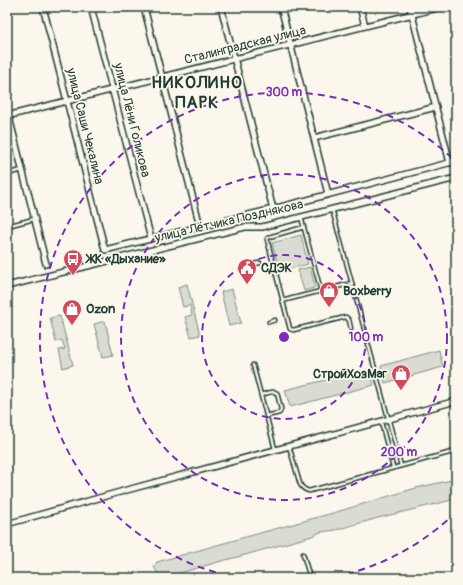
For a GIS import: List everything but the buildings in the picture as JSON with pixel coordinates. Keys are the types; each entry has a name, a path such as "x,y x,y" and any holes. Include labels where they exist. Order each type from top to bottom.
{"street":[{"name":"улица Саши Чекалина","path":"43,7 105,250"},
{"name":"улица Лёни Голикова","path":"91,7 150,239"},
{"path":"144,7 200,226"},
{"path":"221,7 273,208"},
{"path":"280,7 328,194"},
{"path":"360,7 365,26"},
{"path":"410,7 450,163"},
{"name":"Сталинградская улица","path":"8,116 441,7"},
{"path":"314,138 436,107"},
{"path":"7,109 46,264"},
{"name":"улица Лётчика Позднякова","path":"105,250 456,161"},
{"name":"улица Лётчика Позднякова","path":"7,286 245,227 262,227 456,178"},
{"path":"7,524 388,418 456,401"}],"lane":[{"path":"7,174 22,170"},
{"path":"332,209 401,466"},
{"path":"301,217 321,291"},
{"path":"7,226 34,219"},
{"path":"304,227 269,237 267,239 289,327 291,330 346,317 349,320 351,329"},
{"path":"254,264 260,263"},
{"path":"282,301 352,283"},
{"path":"269,322 275,320"},
{"path":"253,365 275,450"},
{"path":"261,395 276,392 281,409 279,413 266,416"},
{"path":"381,421 393,468"},
{"path":"289,446 301,487 306,490 456,451"},
{"path":"303,554 310,578"}],"shaded area":[{"path":"301,235 308,264 280,272 272,243"},
{"path":"310,267 315,286 314,288 304,291 298,270"},
{"path":"187,284 200,335 191,337 185,317 192,315 190,305 183,307 178,287"},
{"path":"232,289 241,323 229,326 221,292"},
{"path":"60,316 73,365 63,368 59,350 65,349 62,340 56,342 50,318"},
{"path":"105,321 113,355 103,357 94,324"},
{"path":"439,350 443,367 385,383 381,366"},
{"path":"370,369 374,385 290,407 285,390"},
{"path":"456,479 456,498 448,501 336,530 320,532 312,536 180,573 160,577 154,567 157,562 333,513 416,488"}],"place":[{"name":"ЖК «Дыхание»","path":"73,276"},
{"name":"СДЭК","path":"247,285"},
{"name":"Boxberry","path":"329,308"},
{"name":"Ozon","path":"72,326"},
{"name":"СтройХозМаг","path":"401,391"}],"district":[{"name":"НИКОЛИНО ПАРК","path":"197,92"}]}
